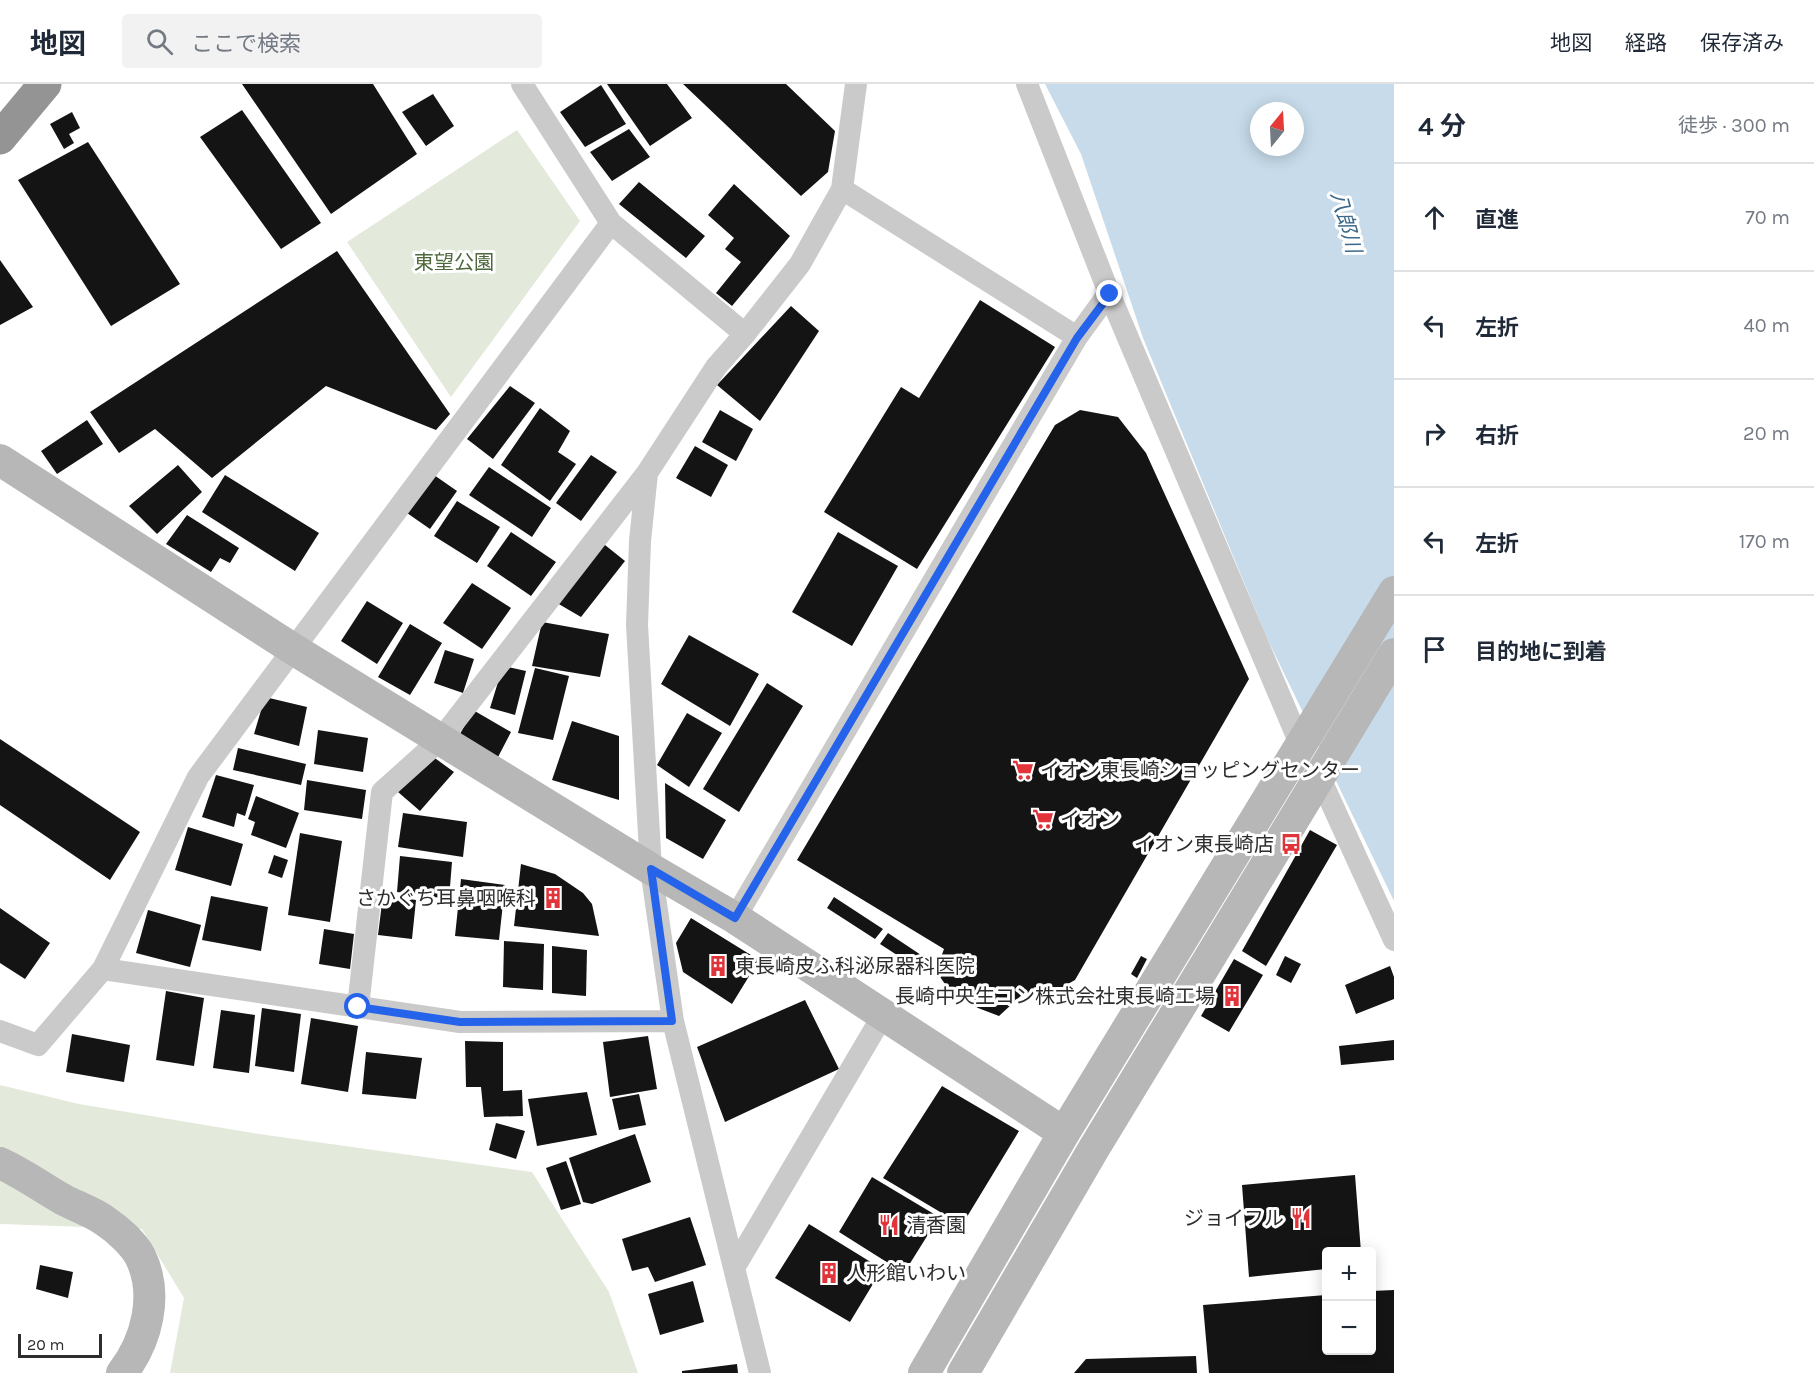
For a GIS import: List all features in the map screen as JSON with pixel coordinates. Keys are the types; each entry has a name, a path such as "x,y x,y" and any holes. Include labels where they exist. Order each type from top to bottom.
{"highway":[{"path":"0,138 45,84"}],"street":[{"path":"522,84 611,223 745,334"},
{"path":"358,1007 382,792 441,739 646,473 716,367 800,264 842,189 856,84"},
{"path":"1027,84 1110,294 1301,746"},
{"path":"842,189 1077,338"},
{"path":"0,1031 38,1045 103,969 198,777 611,223"},
{"path":"735,918 1077,338 1110,294"},
{"path":"0,460 293,649 651,869 735,918 1064,1133"},
{"path":"646,473 640,541 638,625 651,869 672,1021 760,1373"},
{"path":"924,1373 1064,1133 1394,592"},
{"path":"963,1373 1093,1150 1394,654"},
{"path":"1320,777 1394,940"},
{"path":"103,969 460,1022 672,1021"},
{"path":"734,1268 883,1015"},
{"path":"0,1163 71,1204 104,1220 132,1245 141,1257 150,1290 149,1310 141,1341 122,1373"}],"green space":[{"name":"東望公園","path":"517,130 580,221 451,397 347,242"},
{"path":"0,1085 79,1104 259,1134 532,1172 609,1292 638,1373 170,1373 184,1298 142,1229 0,1224"}],"water":[{"name":"八郎川","path":"1045,84 1394,84 1394,901 1267,638 1143,338 1081,154"}],"building":[{"path":"242,84 373,84 417,154 331,214"},
{"path":"607,84 667,84 692,118 650,146"},
{"path":"683,84 786,84 835,131 828,172 801,196"},
{"path":"601,85 626,124 585,147 560,112"},
{"path":"433,94 454,126 426,146 402,112"},
{"path":"242,110 321,223 281,249 200,137"},
{"path":"72,112 80,128 69,134 74,143 64,149 50,124"},
{"path":"629,129 650,157 612,181 590,152"},
{"path":"88,142 180,284 111,326 18,180"},
{"path":"639,182 705,236 686,258 619,204"},
{"path":"734,184 790,236 732,306 716,293 741,262 725,249 734,238 708,215"},
{"path":"337,251 450,414 436,430 326,386 212,478 155,429 119,453 90,412"},
{"path":"0,260 33,307 0,325"},
{"path":"980,300 1055,347 917,569 824,512 901,387 919,398"},
{"path":"791,306 819,331 760,421 717,385"},
{"path":"510,386 535,403 493,459 467,439"},
{"path":"540,408 570,431 558,452 576,464 550,501 501,465"},
{"path":"720,410 753,429 736,461 702,442"},
{"name":"イオン東長崎ショッピングセンター","path":"1080,410 1118,417 1146,453 1249,679 1075,980 1052,993 1024,993 999,1016 978,1008 947,987 936,971 944,949 797,860 1055,425"},
{"path":"87,420 103,444 57,474 41,451"},
{"path":"695,446 728,465 711,497 676,478"},
{"path":"591,455 617,472 581,521 556,503"},
{"path":"178,465 202,492 157,534 129,506"},
{"path":"489,467 551,508 532,537 469,495"},
{"path":"225,475 319,533 295,571 202,512"},
{"path":"434,475 457,491 430,529 407,513"},
{"path":"457,501 500,527 477,563 434,536"},
{"path":"187,515 239,548 230,563 220,558 211,572 166,544"},
{"path":"511,532 556,562 531,596 487,566"},
{"path":"838,532 898,566 852,646 792,612"},
{"path":"600,541 625,561 581,617 557,603"},
{"path":"472,583 511,608 482,649 443,623"},
{"path":"367,601 403,623 377,664 341,641"},
{"path":"542,622 609,634 600,677 532,666"},
{"path":"410,624 442,643 410,695 378,677"},
{"path":"689,635 759,674 730,726 661,684"},
{"path":"445,650 474,659 463,693 434,683"},
{"path":"503,666 526,671 515,715 490,708"},
{"path":"535,668 569,676 553,740 518,733"},
{"path":"767,683 803,706 739,812 703,789"},
{"path":"265,697 307,707 299,746 254,734"},
{"path":"473,710 511,732 498,757 460,734"},
{"path":"687,713 722,733 689,787 657,765"},
{"path":"572,721 619,736 619,800 552,780"},
{"path":"318,730 368,738 363,772 314,764"},
{"path":"0,739 140,832 110,880 0,805"},
{"path":"238,748 306,764 301,785 233,770"},
{"path":"432,756 454,772 420,811 398,792"},
{"path":"216,775 254,785 245,816 237,813 234,827 202,817"},
{"path":"307,780 366,790 362,819 304,810"},
{"path":"665,783 726,820 703,859 666,838"},
{"path":"256,796 299,813 286,848 251,835 255,822 248,819"},
{"path":"403,813 467,822 463,857 398,847"},
{"path":"188,827 243,844 231,886 175,870"},
{"path":"1310,830 1337,845 1266,966 1242,951"},
{"path":"300,833 342,841 330,922 288,915"},
{"path":"274,855 288,860 282,878 268,873"},
{"path":"400,856 452,862 449,899 397,892"},
{"name":"さかぐち耳鼻咽喉科","path":"521,864 555,874 583,893 592,904 599,936 514,926"},
{"path":"461,879 505,885 499,940 455,936"},
{"path":"383,895 416,900 412,939 378,935"},
{"path":"211,896 268,907 261,951 202,940"},
{"path":"834,897 883,929 875,939 827,908"},
{"path":"0,908 50,943 25,979 0,963"},
{"path":"148,910 201,925 190,967 136,953"},
{"name":"東長崎皮ふ科泌尿器科医院","path":"691,918 759,960 732,1004 683,972 676,943"},
{"path":"324,929 354,934 350,969 319,964"},
{"path":"888,933 924,957 917,968 880,944"},
{"path":"504,941 544,944 543,990 503,987"},
{"path":"552,946 587,950 586,996 552,993"},
{"path":"1141,956 1147,959 1137,978 1131,974"},
{"path":"1285,956 1301,964 1291,983 1276,975"},
{"name":"長崎中央生コン株式会社東長崎工場","path":"1234,959 1263,975 1229,1032 1201,1016"},
{"path":"1390,966 1394,977 1394,999 1356,1014 1345,985"},
{"path":"166,991 204,998 194,1066 156,1060"},
{"path":"805,1000 839,1069 725,1122 697,1047"},
{"path":"262,1008 301,1014 294,1072 255,1066"},
{"path":"221,1010 255,1015 249,1073 213,1068"},
{"path":"311,1018 358,1026 348,1092 301,1084"},
{"path":"72,1034 130,1045 124,1082 66,1072"},
{"path":"648,1036 657,1089 610,1097 603,1042"},
{"path":"1394,1040 1394,1060 1341,1065 1339,1046"},
{"path":"465,1041 503,1042 503,1091 522,1090 523,1116 484,1117 481,1087 466,1087"},
{"path":"366,1052 422,1058 416,1099 362,1094"},
{"path":"942,1086 1019,1131 962,1225 883,1178"},
{"path":"587,1092 597,1135 537,1146 528,1099"},
{"path":"639,1094 646,1125 619,1130 612,1099"},
{"path":"496,1123 525,1131 516,1159 489,1150"},
{"path":"635,1134 651,1182 592,1204 583,1202 569,1158"},
{"path":"566,1161 581,1204 561,1210 546,1168"},
{"name":"ジョイフル","path":"1355,1175 1361,1247 1322,1247 1322,1269 1249,1277 1242,1185"},
{"name":"清香園","path":"872,1177 939,1217 904,1273 839,1232"},
{"path":"690,1217 706,1265 655,1282 648,1267 632,1271 622,1239"},
{"name":"人形館いわい","path":"809,1224 882,1269 850,1322 775,1278"},
{"path":"40,1265 73,1272 68,1298 36,1289"},
{"path":"693,1281 704,1322 660,1335 648,1294"},
{"path":"1394,1290 1394,1373 1209,1373 1203,1305 1322,1295 1322,1355 1376,1355 1376,1291"},
{"path":"1196,1356 1197,1373 1074,1373 1086,1359"},
{"path":"737,1364 738,1373 682,1373 682,1371"}],"place":[{"name":"イオン東長崎ショッピングセンター","path":"1023,770"},
{"name":"イオン","path":"1043,819"},
{"name":"イオン東長崎店","path":"1291,844"},
{"name":"さかぐち耳鼻咽喉科","path":"553,898"},
{"name":"東長崎皮ふ科泌尿器科医院","path":"718,966"},
{"name":"長崎中央生コン株式会社東長崎工場","path":"1232,996"},
{"name":"ジョイフル","path":"1301,1218"},
{"name":"清香園","path":"889,1225"},
{"name":"人形館いわい","path":"829,1273"}],"route":[{"path":"358,1007 460,1022 672,1021 651,869 735,918 1077,338 1110,294"}]}
